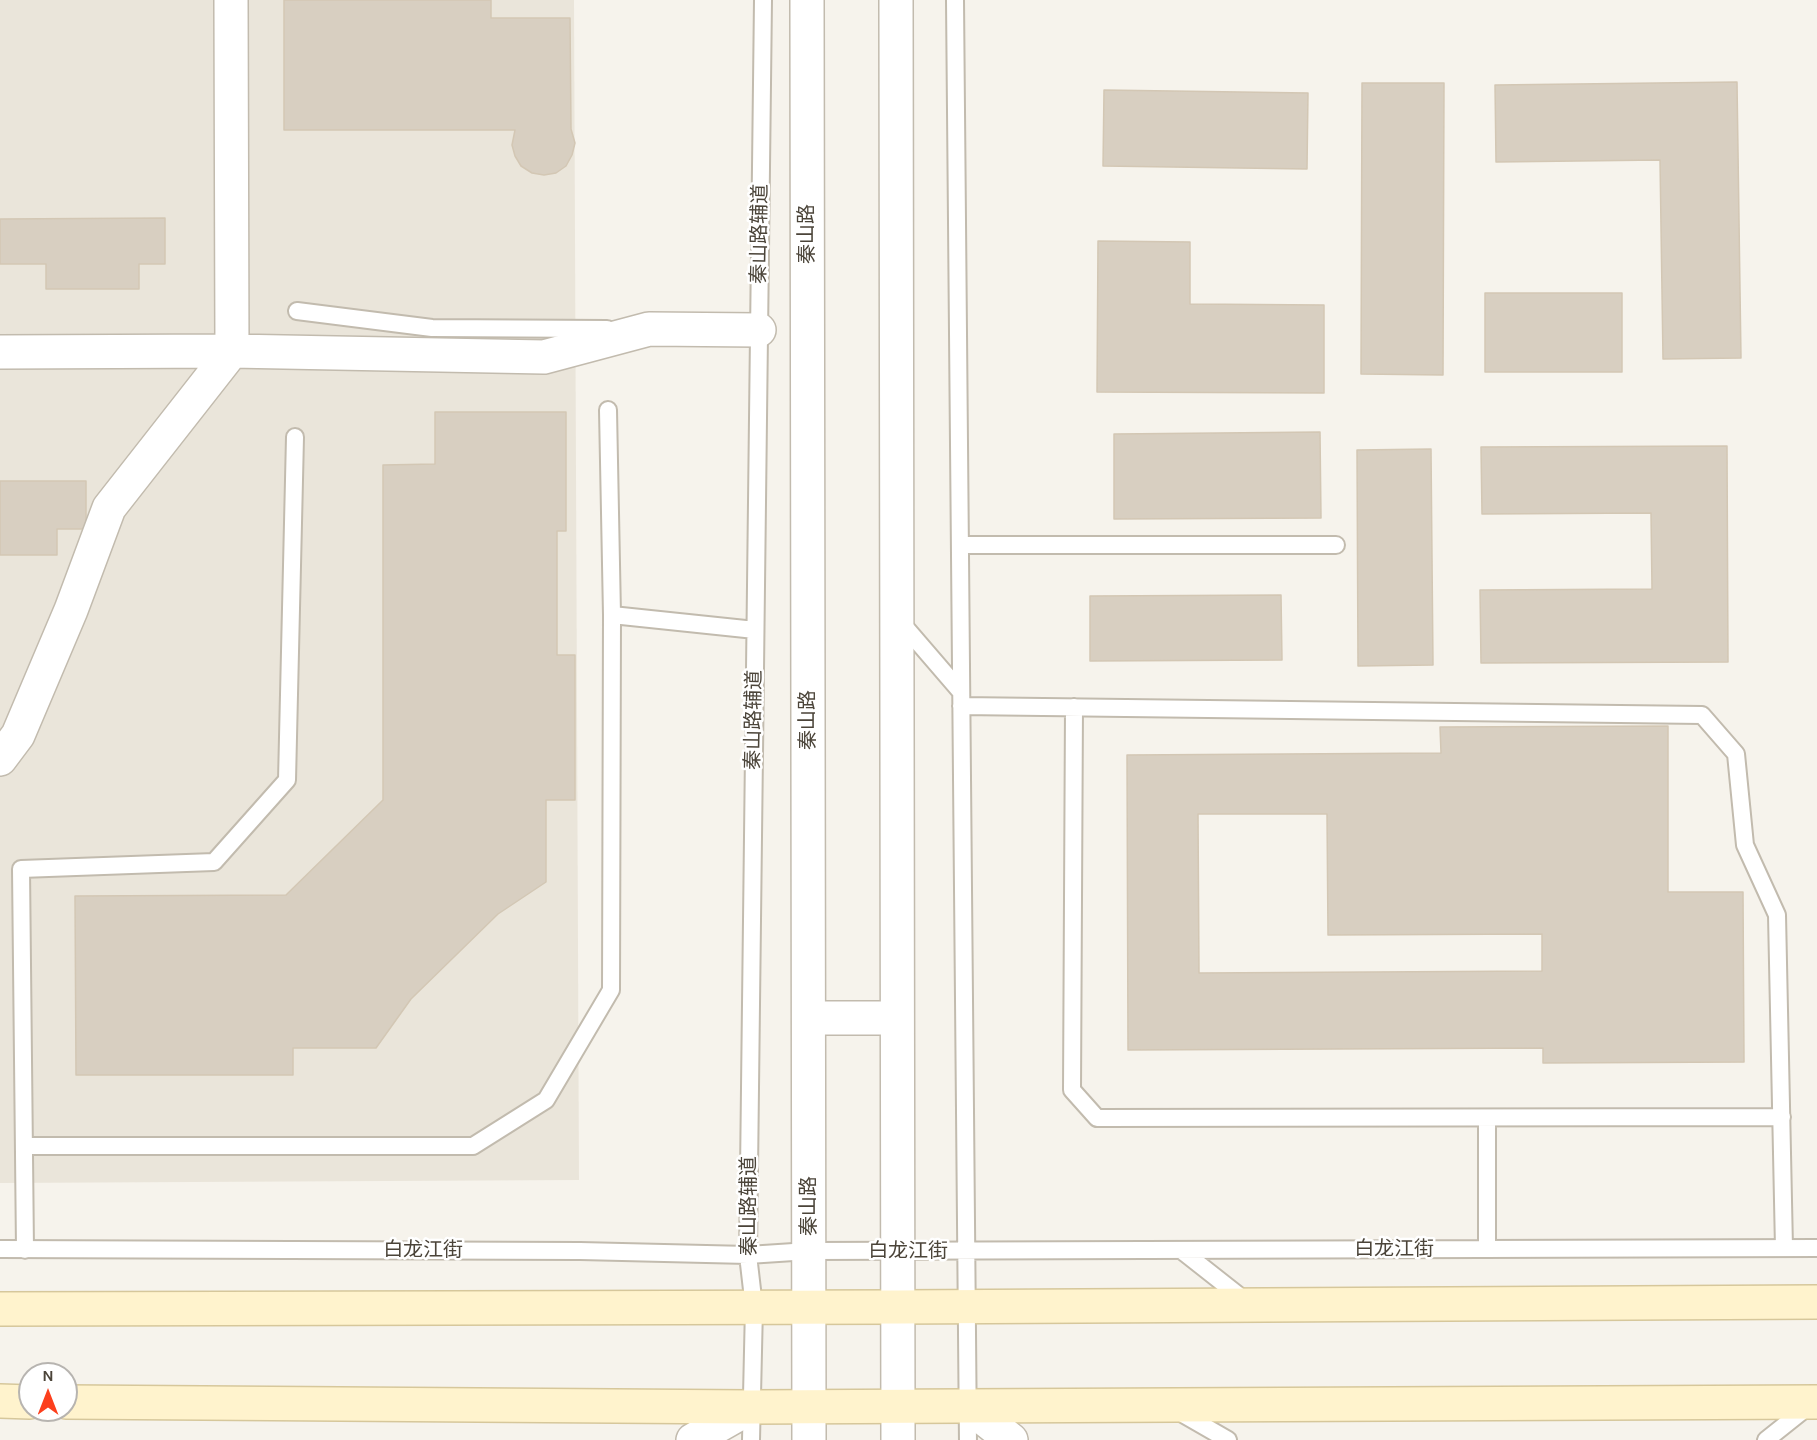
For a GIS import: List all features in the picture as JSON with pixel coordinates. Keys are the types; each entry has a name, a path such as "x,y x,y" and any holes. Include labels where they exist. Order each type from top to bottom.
{"main road":[{"path":"0,1309 1817,1302"},
{"path":"0,1401 18,1402"},
{"path":"78,1402 898,1407 1815,1402"}],"street":[{"path":"0,759 18,735 71,610 109,508 232,351 231,0"},
{"name":"秦山路","path":"807,0 809,1440"},
{"path":"896,0 898,1440"},
{"path":"0,352 232,351 544,357 650,329 759,330"},
{"path":"809,1018 897,1018"},
{"path":"968,1406 1011,1440"},
{"path":"693,1440 751,1407"}],"lane":[{"name":"秦山路辅道","path":"751,1440 754,1307 748,1255 763,0"},
{"path":"955,0 968,1440"},
{"path":"297,311 432,328 650,329"},
{"path":"24,1146 473,1146 546,1100 611,990 612,615 608,410"},
{"path":"25,1250 21,869 214,862 287,780 295,437"},
{"path":"960,545 1336,545"},
{"path":"612,615 755,630"},
{"path":"897,618 962,699 1074,707 1702,715 1736,754 1745,845 1777,915 1784,1248"},
{"path":"1074,707 1072,1090 1097,1118 1782,1117"},
{"path":"1488,1118 1488,1249"},
{"name":"白龙江街","path":"0,1249 580,1251 748,1255 809,1251 1817,1248"},
{"path":"1181,1250 1250,1305"},
{"path":"1766,1440 1815,1402"},
{"path":"1168,1405 1228,1440"}],"shaded area":[{"path":"0,0 574,0 579,1180 0,1183"}],"building":[{"path":"284,0 491,0 491,18 570,18 571,129 575,143 566,166 556,173 544,175 532,173 521,166 512,145 515,130 284,130"},
{"path":"1737,82 1741,358 1663,359 1660,160 1496,162 1495,85"},
{"path":"1362,83 1444,83 1443,375 1361,374"},
{"path":"1104,90 1308,93 1307,169 1103,166"},
{"path":"165,218 165,264 139,264 139,289 46,289 46,264 0,264 0,219"},
{"path":"1098,241 1190,242 1190,304 1324,305 1324,393 1097,392"},
{"path":"1485,293 1622,293 1622,372 1485,372"},
{"path":"435,412 566,412 566,531 557,531 557,655 575,655 575,800 546,800 546,882 498,914 411,999 376,1048 293,1048 293,1075 76,1075 75,896 286,895 383,800 383,465 435,464"},
{"path":"1320,432 1321,518 1114,519 1114,434"},
{"path":"1727,446 1728,662 1481,663 1480,590 1652,589 1651,513 1482,514 1481,447"},
{"path":"1431,449 1433,665 1358,666 1357,450"},
{"path":"0,481 86,481 86,529 57,529 57,555 0,555"},
{"path":"1281,595 1282,660 1090,661 1090,596"},
{"path":"1668,726 1668,892 1743,892 1744,1062 1543,1063 1543,1048 1128,1050 1127,755 1441,753 1440,727","holes":["1198,814 1327,814 1328,935 1542,934 1542,971 1199,973"]}]}
